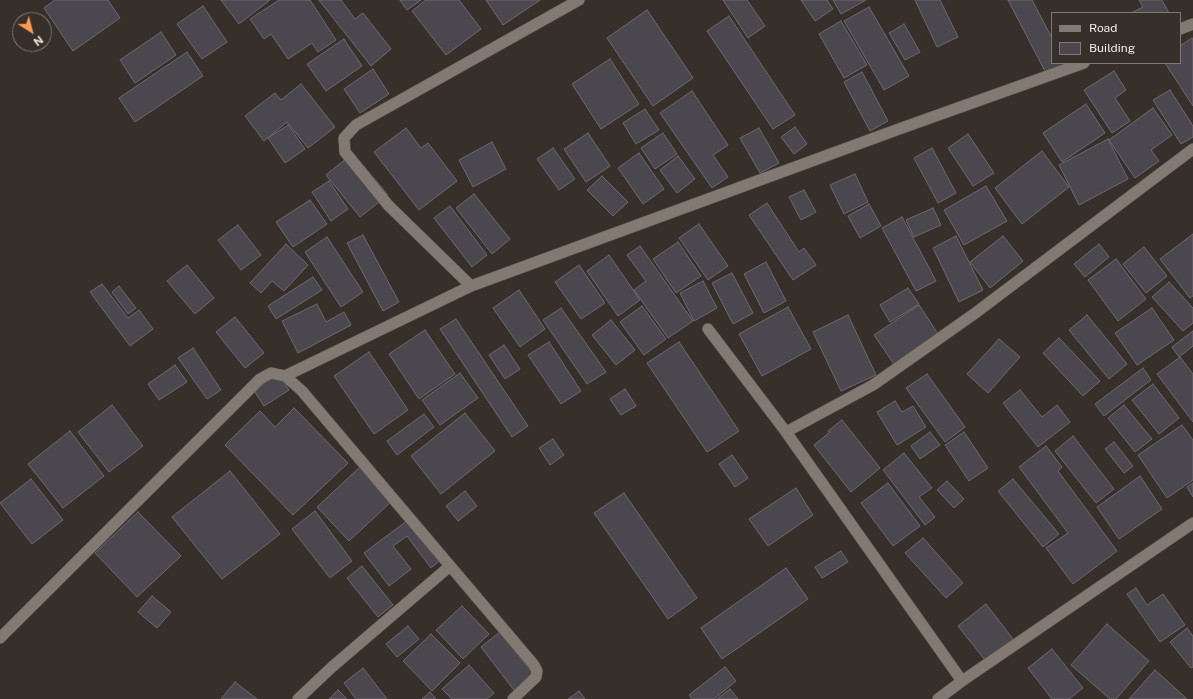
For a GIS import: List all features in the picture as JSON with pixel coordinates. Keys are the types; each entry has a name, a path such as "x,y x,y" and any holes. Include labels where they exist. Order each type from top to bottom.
{"street":[{"path":"471,286 388,205 346,152 344,138 356,125 579,0"},
{"path":"1181,28 1193,24"},
{"path":"285,376 471,286 907,126 1081,64"},
{"path":"786,432 873,385 974,314 1193,149"},
{"path":"708,329 786,432 962,681"},
{"path":"0,638 260,378 271,373 285,376 302,391 534,665 536,677 513,699"},
{"path":"938,699 1193,523"},
{"path":"298,699 332,667 450,566"}],"building":[{"path":"55,0 108,0 120,18 73,51 52,20 52,12 47,12 44,8"},
{"path":"221,0 270,0 239,24"},
{"path":"279,0 310,0 336,40 318,52 312,43 288,59 271,34 264,39 250,19"},
{"path":"319,0 341,0 355,19 363,13 391,49 371,66"},
{"path":"400,0 421,0 407,10"},
{"path":"426,0 459,0 481,29 446,55 412,11"},
{"path":"486,0 540,0 503,25"},
{"path":"723,0 747,0 765,26 748,38"},
{"path":"801,0 827,0 833,9 815,21"},
{"path":"833,0 866,0 841,14"},
{"path":"915,0 940,0 958,37 937,47"},
{"path":"1008,0 1032,0 1051,36 1051,64 1072,64 1048,77"},
{"path":"1139,0 1162,0 1168,12 1133,12 1143,7"},
{"path":"203,6 227,42 202,59 177,24"},
{"path":"869,7 909,76 884,90 844,21"},
{"path":"647,10 693,78 653,106 607,38"},
{"path":"729,16 795,115 773,129 707,31"},
{"path":"841,21 867,65 844,78 819,34"},
{"path":"904,24 920,52 905,60 889,33"},
{"path":"161,32 176,55 135,83 120,60"},
{"path":"1192,38 1193,106 1166,64 1181,64 1181,45"},
{"path":"344,39 362,66 326,91 307,64"},
{"path":"187,52 203,76 135,122 119,98"},
{"path":"610,59 639,104 601,129 572,84"},
{"path":"373,69 389,94 360,113 344,89"},
{"path":"1114,71 1126,90 1115,98 1130,121 1112,133 1084,90"},
{"path":"862,72 888,121 870,131 844,82"},
{"path":"301,84 335,127 308,148 287,122 264,141 245,116 275,93 281,100"},
{"path":"1170,90 1193,126 1193,137 1181,144 1153,100"},
{"path":"692,91 728,145 713,155 728,177 712,188 660,113"},
{"path":"1086,104 1105,133 1062,162 1043,133"},
{"path":"1153,108 1172,135 1151,150 1159,161 1135,178 1109,140"},
{"path":"645,109 659,130 636,144 623,123"},
{"path":"288,125 305,149 285,163 268,138"},
{"path":"795,127 807,144 794,154 781,137"},
{"path":"406,128 421,148 428,143 457,181 419,210 374,152"},
{"path":"759,128 779,163 760,173 740,138"},
{"path":"588,133 610,166 586,182 564,149"},
{"path":"663,133 677,154 655,169 641,148"},
{"path":"968,134 994,173 973,186 948,148"},
{"path":"1108,139 1128,179 1079,205 1059,165"},
{"path":"492,142 506,169 473,187 459,160"},
{"path":"553,148 575,179 559,190 537,159"},
{"path":"932,148 956,193 938,203 914,158"},
{"path":"1042,151 1069,187 1022,224 995,188"},
{"path":"353,153 388,195 360,217 326,175"},
{"path":"639,153 664,189 643,204 618,168"},
{"path":"678,156 695,179 677,193 660,170"},
{"path":"855,174 868,202 844,214 830,185"},
{"path":"602,176 628,202 613,216 587,190"},
{"path":"329,181 348,209 331,221 312,192"},
{"path":"986,186 1007,221 964,245 944,210"},
{"path":"804,190 816,212 801,220 789,197"},
{"path":"474,194 510,239 492,254 456,208"},
{"path":"310,200 327,224 293,247 276,222"},
{"path":"767,203 799,252 804,248 816,265 793,280 749,215"},
{"path":"869,204 881,226 860,238 848,216"},
{"path":"450,206 487,255 472,267 434,218"},
{"path":"933,208 941,225 914,237 906,220"},
{"path":"902,217 936,281 916,291 882,228"},
{"path":"699,224 728,266 708,280 679,238"},
{"path":"238,225 261,255 241,270 218,240"},
{"path":"1193,234 1193,296 1190,298 1160,259"},
{"path":"363,235 399,302 383,311 347,243"},
{"path":"956,236 983,290 959,302 933,248"},
{"path":"1003,236 1023,261 990,288 970,262"},
{"path":"327,237 363,292 341,307 305,252"},
{"path":"678,242 701,276 676,293 653,259"},
{"path":"286,244 308,265 284,291 272,281 261,293 250,283"},
{"path":"1099,244 1109,257 1085,277 1074,264"},
{"path":"640,246 693,321 668,338 634,290 646,281 627,255"},
{"path":"1144,247 1167,276 1146,293 1123,264"},
{"path":"609,255 640,300 618,316 587,271"},
{"path":"1116,259 1146,299 1118,321 1088,280"},
{"path":"766,262 786,301 764,313 744,274"},
{"path":"187,265 214,298 195,314 167,281"},
{"path":"579,265 605,303 581,319 555,282"},
{"path":"732,273 753,313 733,324 712,283"},
{"path":"313,277 322,290 276,319 268,306"},
{"path":"703,281 717,308 694,321 680,293"},
{"path":"1169,282 1193,308 1193,323 1183,331 1152,297"},
{"path":"102,284 128,318 139,310 153,329 130,346 90,292"},
{"path":"119,286 136,308 128,314 112,292"},
{"path":"908,288 919,304 890,322 880,305"},
{"path":"519,290 545,329 520,347 493,308"},
{"path":"317,304 326,322 344,312 351,325 298,353 282,321"},
{"path":"919,305 940,337 896,367 874,335"},
{"path":"642,306 666,339 644,355 620,322"},
{"path":"788,307 811,349 762,376 739,334"},
{"path":"561,308 606,372 587,384 543,320"},
{"path":"1152,308 1174,340 1137,365 1115,333"},
{"path":"848,315 876,375 841,391 813,332"},
{"path":"1087,315 1127,364 1109,379 1069,330"},
{"path":"235,317 264,353 245,368 216,332"},
{"path":"456,319 528,426 512,437 440,329"},
{"path":"611,320 635,350 616,365 592,335"},
{"path":"425,330 455,374 419,399 389,354"},
{"path":"1193,331 1193,346 1179,357 1172,347"},
{"path":"1059,338 1100,381 1083,396 1043,353"},
{"path":"999,339 1020,357 988,393 967,374"},
{"path":"549,342 581,391 561,404 528,355"},
{"path":"679,342 739,431 707,452 647,363"},
{"path":"504,345 520,369 505,379 489,355"},
{"path":"193,348 221,390 207,399 178,358"},
{"path":"369,352 408,410 374,434 334,376"},
{"path":"1180,357 1193,374 1193,422 1157,374"},
{"path":"175,365 187,382 159,400 148,384"},
{"path":"1143,368 1151,380 1104,416 1095,404"},
{"path":"277,373 289,390 264,406 253,389"},
{"path":"460,373 478,398 440,425 422,400"},
{"path":"927,374 965,427 945,442 906,388"},
{"path":"1153,384 1179,418 1159,434 1132,400"},
{"path":"625,389 636,406 621,415 610,399"},
{"path":"1020,390 1042,417 1057,405 1070,422 1038,447 1003,403"},
{"path":"895,401 902,412 913,406 926,427 897,445 877,412"},
{"path":"112,405 143,446 109,472 78,432"},
{"path":"1124,405 1152,439 1135,452 1108,418"},
{"path":"294,408 348,463 293,515 225,445 260,411 275,427"},
{"path":"465,413 495,451 441,494 411,456"},
{"path":"424,414 434,427 397,455 387,441"},
{"path":"842,420 880,468 851,492 814,445"},
{"path":"1182,425 1193,440 1193,480 1167,498 1138,455"},
{"path":"70,431 104,476 63,508 28,464"},
{"path":"930,432 940,445 920,459 911,446"},
{"path":"964,432 988,468 969,481 945,445"},
{"path":"1073,436 1114,489 1096,503 1055,451"},
{"path":"553,439 564,455 550,465 539,448"},
{"path":"1114,442 1133,466 1124,473 1105,449"},
{"path":"1046,446 1062,467 1058,471 1117,551 1073,584 1046,548 1068,533 1019,467"},
{"path":"904,453 932,488 919,497 935,517 925,525 883,470"},
{"path":"732,455 748,478 735,487 719,464"},
{"path":"360,467 392,501 349,541 317,507"},
{"path":"230,471 280,534 222,579 172,517"},
{"path":"1140,476 1162,509 1119,539 1097,507"},
{"path":"31,479 63,520 32,544 0,503"},
{"path":"1013,479 1059,534 1043,547 998,491"},
{"path":"947,481 964,499 954,508 937,490"},
{"path":"888,483 920,526 893,546 861,503"},
{"path":"1193,483 1193,497 1187,487"},
{"path":"796,488 813,515 768,546 749,519"},
{"path":"465,491 477,506 458,521 446,506"},
{"path":"624,493 697,598 668,619 594,513"},
{"path":"315,511 352,561 330,578 292,529"},
{"path":"138,512 181,556 137,597 95,553"},
{"path":"412,517 443,558 431,568 407,536 393,546 411,569 389,586 364,553"},
{"path":"923,538 963,583 946,598 905,553"},
{"path":"841,551 848,562 822,578 815,567"},
{"path":"362,566 393,605 378,617 347,578"},
{"path":"786,568 808,599 722,659 701,628"},
{"path":"1136,588 1147,605 1163,594 1185,625 1160,642 1127,594"},
{"path":"152,596 171,612 157,628 138,612"},
{"path":"986,604 1013,639 985,660 958,626"},
{"path":"462,606 489,634 463,659 436,630"},
{"path":"1107,624 1149,661 1116,699 1110,699 1071,665"},
{"path":"408,626 419,639 397,657 386,644"},
{"path":"1187,628 1193,636 1193,667 1191,668 1170,642"},
{"path":"500,632 537,679 517,694 481,647"},
{"path":"431,634 460,663 432,691 403,661"},
{"path":"1052,649 1083,688 1069,699 1052,699 1028,668"},
{"path":"469,665 494,693 487,699 452,699 442,689"},
{"path":"725,667 736,681 714,699 692,699 689,695"},
{"path":"363,668 387,699 356,699 344,683"},
{"path":"1155,670 1187,699 1129,699"},
{"path":"235,682 257,699 221,699"},
{"path":"730,689 738,699 717,699"},
{"path":"338,690 347,699 329,699"},
{"path":"579,691 585,699 568,699"},
{"path":"430,692 436,699 422,699"}]}
